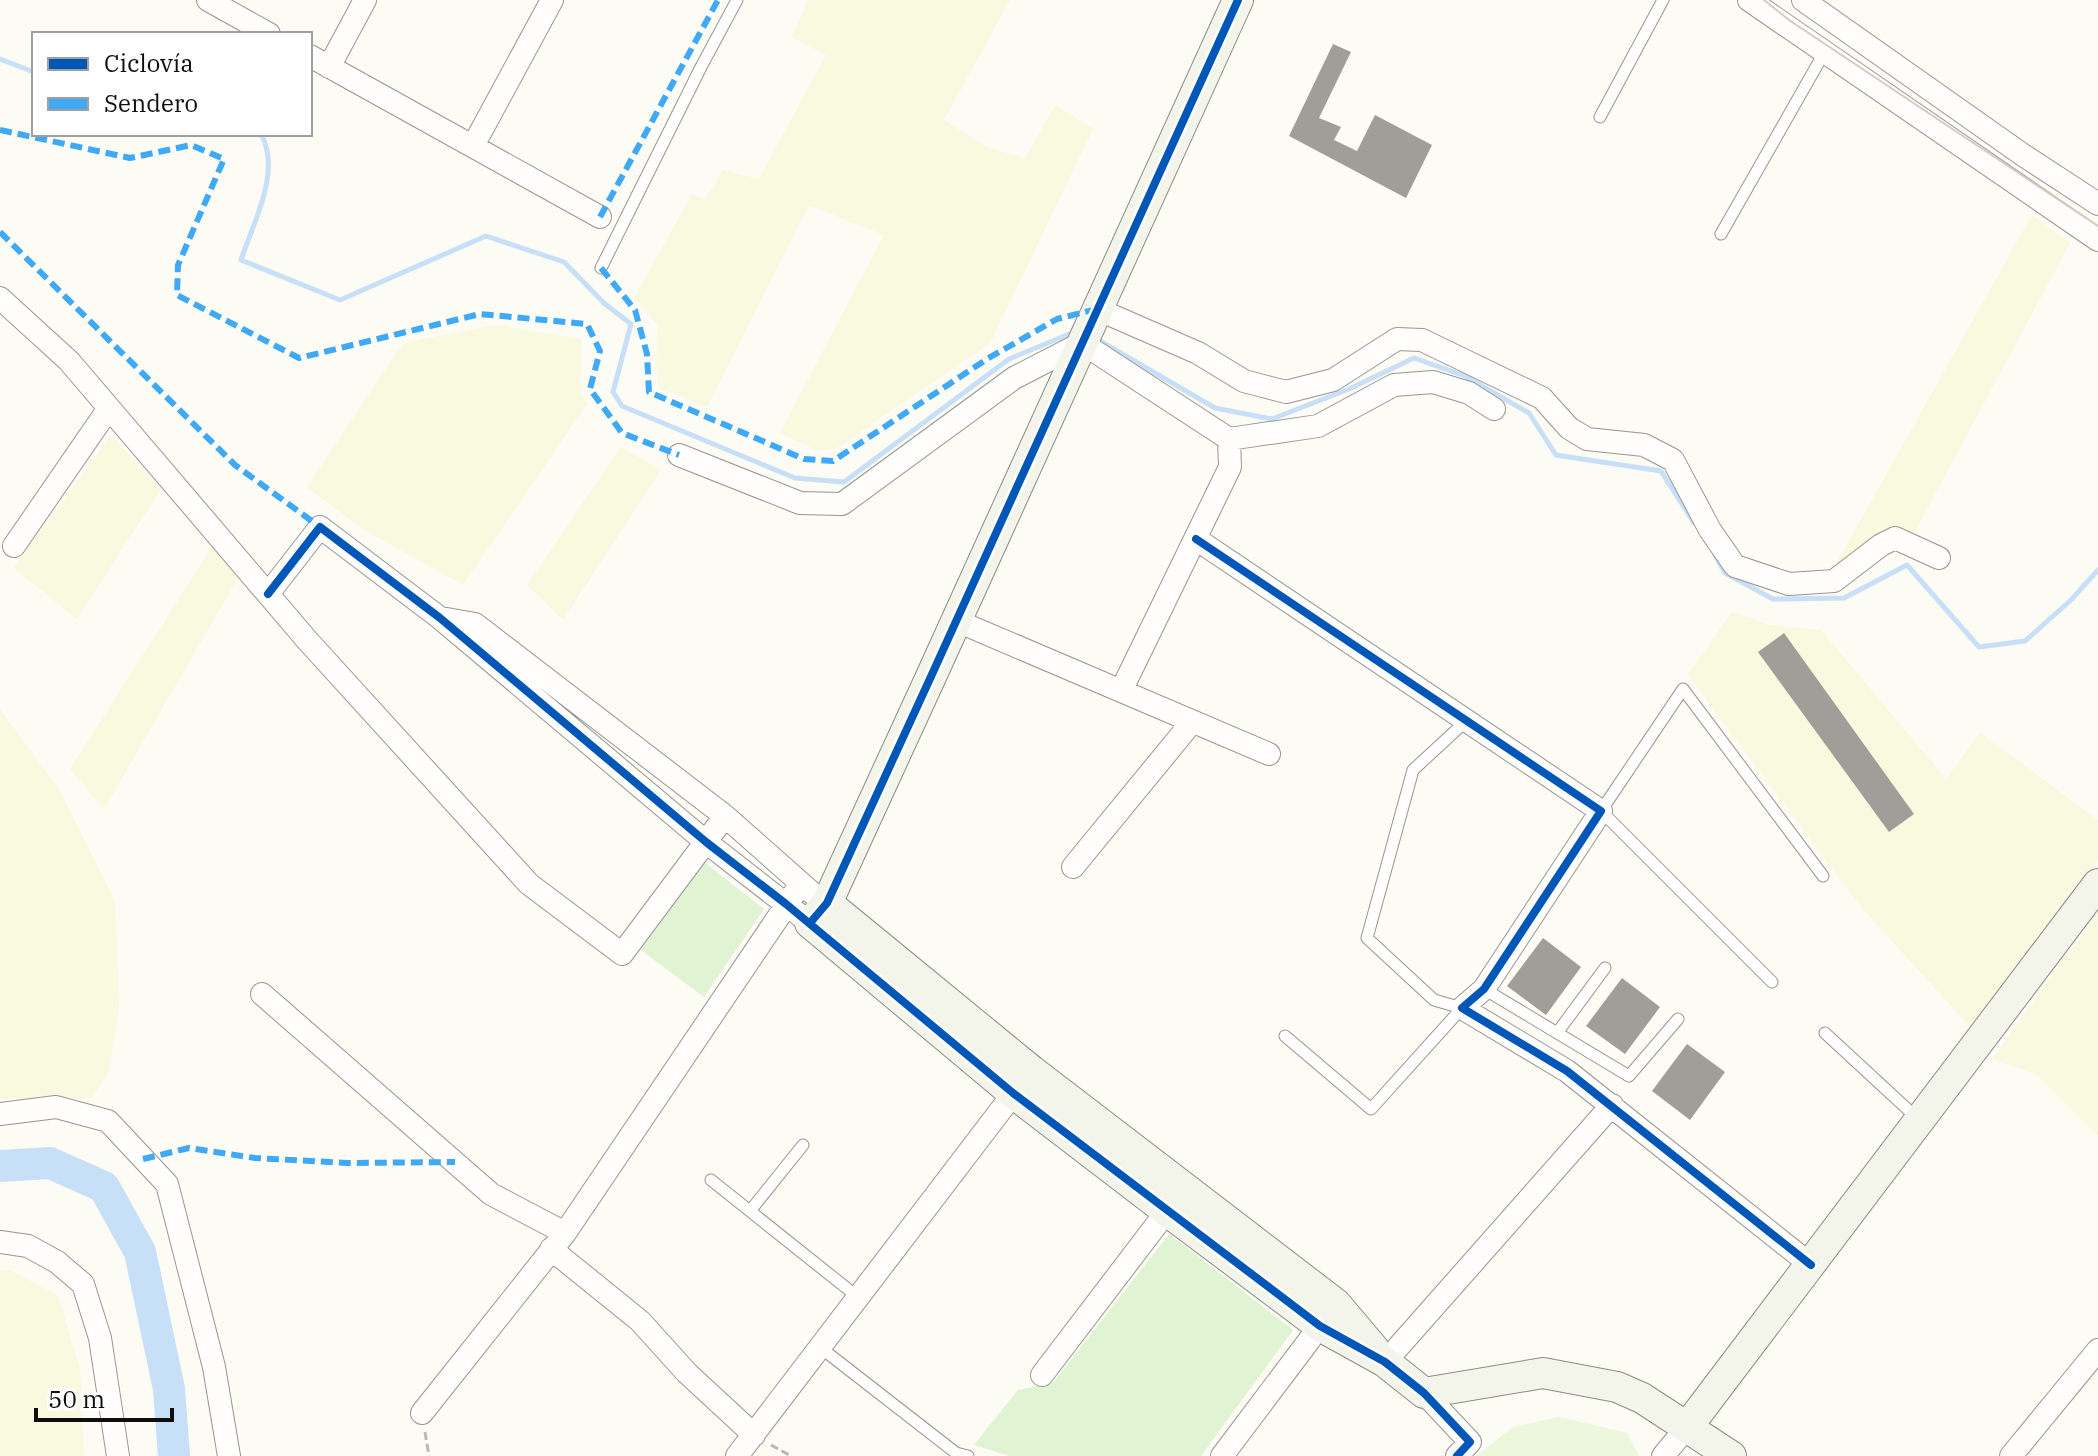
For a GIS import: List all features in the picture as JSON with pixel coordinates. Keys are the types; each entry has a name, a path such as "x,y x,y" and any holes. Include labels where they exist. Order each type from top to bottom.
{"street":[{"path":"208,0 265,32"},
{"path":"365,0 319,62 600,217"},
{"path":"473,146 552,0"},
{"path":"818,913 957,621 1238,0"},
{"path":"1749,0 2098,240"},
{"path":"1803,0 2098,204"},
{"path":"0,298 69,361 268,594 529,884 622,954 725,816"},
{"path":"1088,330 1229,439 1318,426 1394,385 1433,382 1469,393 1494,409"},
{"path":"679,455 800,503 842,504 1014,378 1088,330 1198,353 1244,381 1286,392 1333,380 1397,339 1422,340 1542,398 1569,428 1587,439 1644,445 1673,460 1710,530 1735,566 1789,584 1834,581 1895,538 1939,558"},
{"path":"14,546 109,408"},
{"path":"1121,691 1230,467 1229,439"},
{"path":"268,594 320,527 440,618 706,842 786,904 818,913"},
{"path":"1196,539 1601,811 1484,989 1462,1008 1567,1071 1811,1265"},
{"path":"440,618 475,624 725,816 800,885 818,913 1022,1082 1167,1211 1328,1315"},
{"path":"957,621 1269,754"},
{"path":"1073,867 1192,722"},
{"path":"1663,1456 2098,884"},
{"path":"422,1413 558,1241 800,885"},
{"path":"262,994 491,1194 558,1241 640,1321 687,1373 754,1435"},
{"path":"737,1456 1022,1082"},
{"path":"1022,1082 1328,1315 1424,1393 1470,1442 1457,1456"},
{"path":"1385,1362 1612,1105"},
{"path":"0,1114 56,1107 108,1121 167,1184 214,1367 229,1456"},
{"path":"1042,1375 1167,1211"},
{"path":"0,1242 28,1246 57,1262 83,1284 100,1338 118,1456"},
{"path":"1222,1456 1328,1315"},
{"path":"2011,1456 2098,1350"},
{"path":"1424,1393 1543,1373 1617,1387 1642,1398 1731,1456"}],"lane":[{"path":"601,268 737,0"},
{"path":"1600,117 1663,0"},
{"path":"1721,234 1824,53"},
{"path":"1772,982 1601,811 1683,689 1823,876"},
{"path":"1285,1036 1371,1109 1462,1008 1434,1000 1367,938 1413,770 1465,722"},
{"path":"1557,1033 1605,968"},
{"path":"1484,989 1629,1076 1678,1019"},
{"path":"1825,1033 1920,1121"},
{"path":"750,1211 803,1145"},
{"path":"711,1180 859,1298"},
{"path":"821,1348 956,1453 968,1456"}],"path":[{"path":"422,1413 429,1456"}],"green space":[{"path":"808,0 1010,0 944,120 985,146 1025,159 1055,105 1093,129 990,343 837,448 818,451 780,433 884,235 809,205 707,407 659,387 656,367 658,326 635,297 692,194 705,200 723,170 759,179 826,55 792,37"},
{"path":"2032,215 2070,243 1913,535 1831,573"},
{"path":"496,325 581,339 580,389 587,404 463,585 361,528 307,487 403,343"},
{"path":"111,435 161,489 77,619 14,568"},
{"path":"621,447 661,470 563,620 527,585"},
{"path":"212,547 238,578 104,809 70,769"},
{"path":"1732,612 1770,625 1821,630 1946,779 1980,733 2098,820 2098,860 1973,1030 1860,906 1688,675"},
{"path":"0,709 60,791 115,901 119,1006 109,1071 92,1098 0,1099"},
{"path":"704,862 764,909 704,997 641,950"},
{"path":"2098,912 2098,1136 2036,1074 1992,1059"},
{"path":"1169,1234 1293,1330 1201,1456 1010,1456 974,1445 1018,1390 1053,1383"},
{"path":"0,1270 12,1271 58,1296 80,1369 84,1456 0,1456"},
{"path":"1559,1417 1627,1433 1639,1456 1476,1456 1513,1427"}],"building":[{"path":"1333,44 1351,52 1319,118 1341,127 1334,140 1357,151 1375,115 1432,145 1406,198 1289,136"},
{"path":"1784,633 1914,814 1889,832 1758,652"},
{"path":"1543,938 1581,967 1546,1015 1507,986"},
{"path":"1622,978 1660,1007 1625,1054 1586,1026"},
{"path":"1687,1044 1725,1072 1690,1120 1652,1091"}],"waterway":[{"path":"0,59 32,71"},
{"path":"262,136 267,149 267,181 241,260 340,300 486,236 564,262 605,304 631,324 613,392 622,406 795,478 844,482 1009,359 1074,332"},
{"path":"1095,338 1215,408 1272,419 1349,389 1414,358 1465,376 1529,413 1556,455 1661,471 1694,523"},
{"path":"1715,555 1725,573 1773,599 1844,598 1907,565 1979,647 2025,641 2071,600 2098,570"},
{"path":"0,1166 50,1163 104,1187 140,1252 169,1389 174,1456"}],"tram line":[{"path":"1764,0 1789,20 2098,226"}],"marked path":[{"path":"600,217 718,0"},
{"path":"0,130 130,158 191,145 224,159 178,265 177,295 299,358 480,314 587,324 600,351 590,389 622,433 679,455"},
{"path":"0,232 235,465 320,527"},
{"path":"601,268 635,310 647,354 649,392 804,459 833,461 987,359 1057,319 1097,309"},
{"path":"143,1159 189,1148 255,1158 347,1163 455,1162"}],"cycle path":[{"path":"810,923 827,903 1238,0"},
{"path":"268,594 320,527 440,618 706,842 786,904 1013,1093 1320,1326 1385,1362 1424,1393 1470,1442 1457,1456"},
{"path":"1196,539 1601,811 1484,989 1462,1008 1567,1071 1811,1265"}]}
